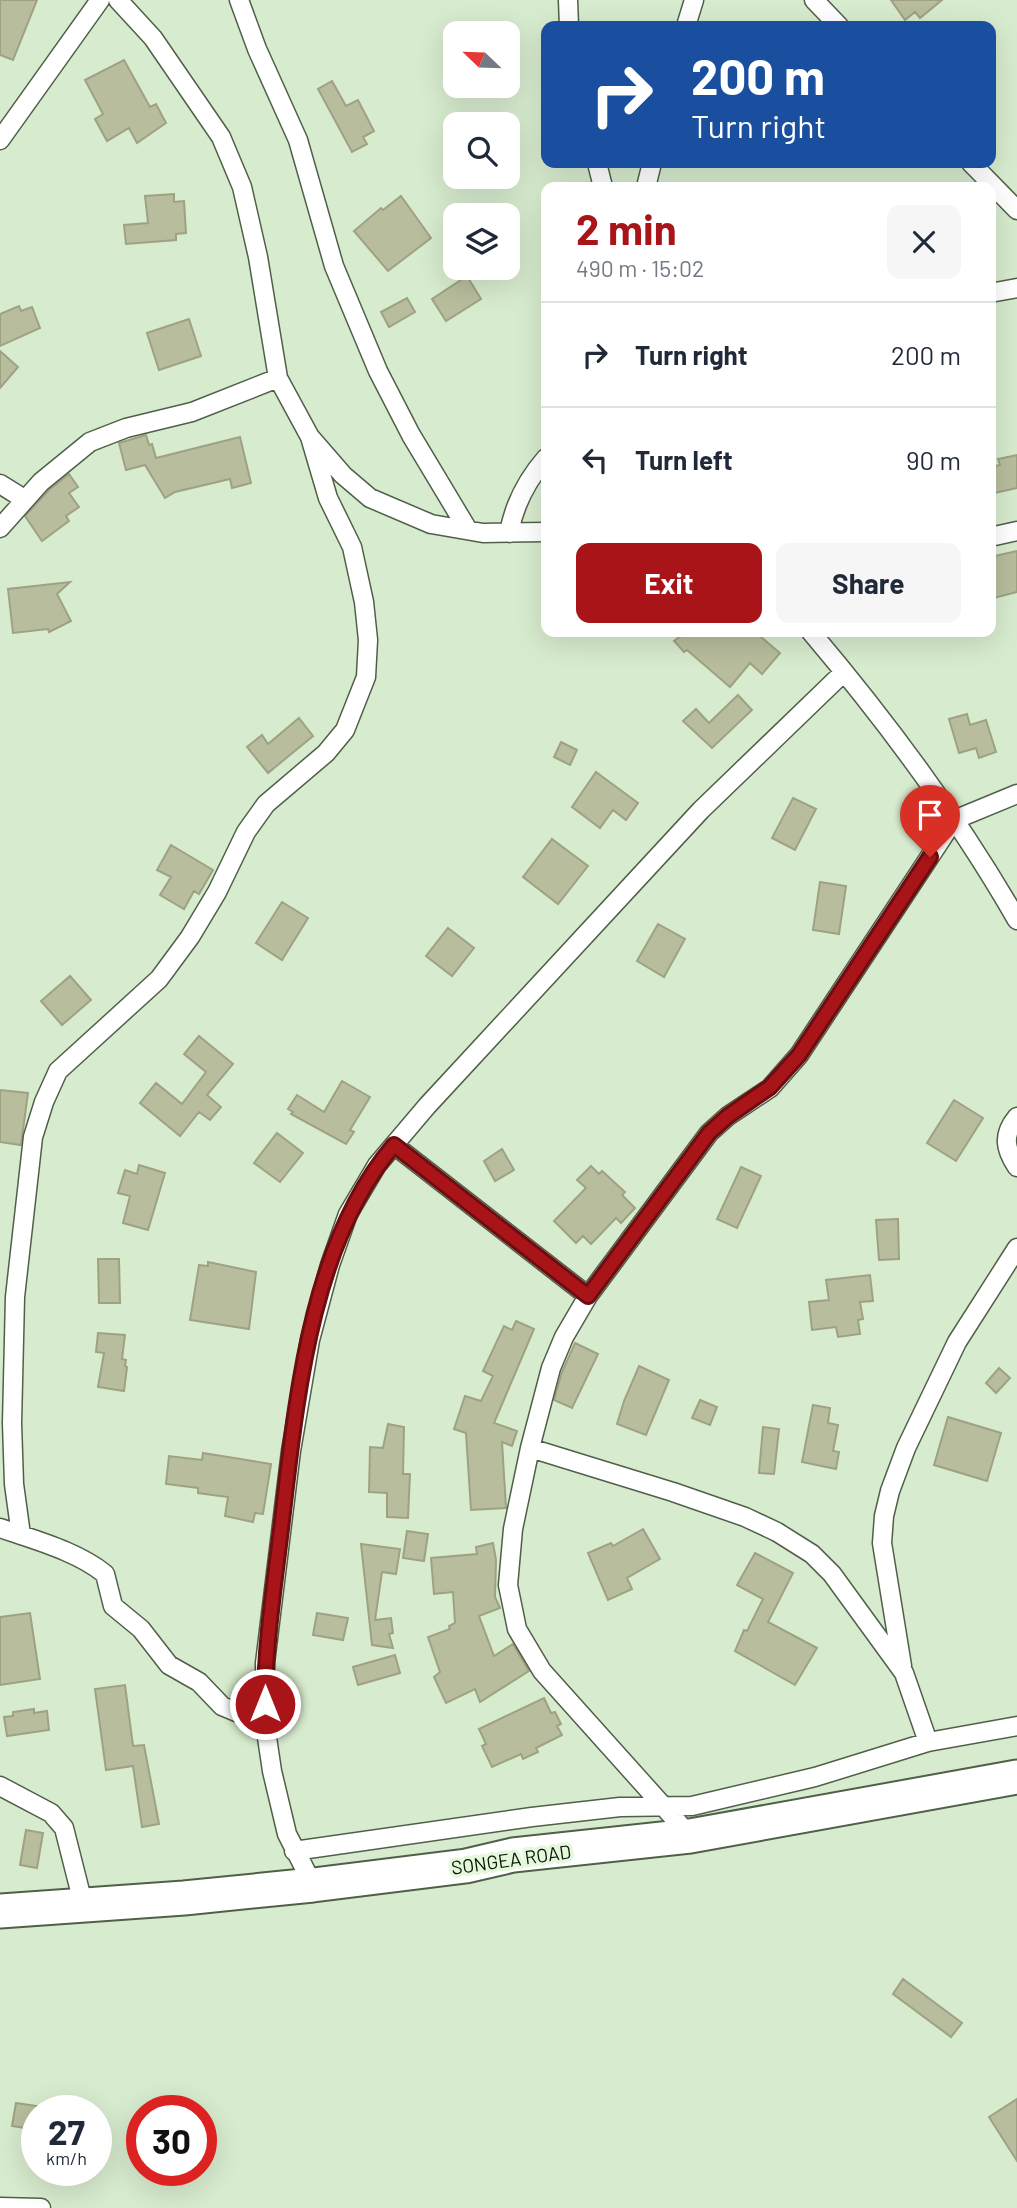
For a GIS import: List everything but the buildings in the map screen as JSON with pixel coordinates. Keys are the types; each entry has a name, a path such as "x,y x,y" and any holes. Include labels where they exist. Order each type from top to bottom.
{"highway":[{"name":"SONGEA ROAD","path":"0,1910 184,1898 466,1866 513,1855 690,1836 1017,1777"}],"street":[{"path":"0,140 100,0"},
{"path":"21,1535 13,1460 15,1297 33,1137 44,1102 58,1071 159,979 190,937 217,892 246,832 266,804 326,754 345,730 366,677 368,640 364,602 352,547 328,498 310,438 278,378 258,257 242,187 221,136 192,92 153,38 118,0"},
{"path":"239,0 257,49 298,140 334,266 378,370 411,435 468,530"},
{"path":"568,0 569,21"},
{"path":"688,21 694,0"},
{"path":"814,0 834,21"},
{"path":"976,168 990,182"},
{"path":"996,189 1017,210"},
{"path":"996,292 1017,288"},
{"path":"0,528 24,499 90,442 125,428 192,412 278,378"},
{"path":"310,438 343,475 370,498 431,524 468,530 541,532"},
{"path":"509,533 513,510 541,464"},
{"path":"0,484 24,499"},
{"path":"996,536 1017,531"},
{"path":"815,637 954,820 1017,920"},
{"path":"313,1885 287,1834 272,1771 265,1724 265,1663 291,1451 310,1340 330,1265 348,1214 377,1165 394,1145 701,810 844,672"},
{"path":"690,1836 542,1671 517,1629 508,1585 509,1560 530,1448 551,1368 564,1337 588,1296 709,1133 728,1116 770,1087 799,1055 954,820 1017,794"},
{"path":"1017,1117 1006,1133 1007,1152 1017,1167"},
{"path":"394,1145 588,1296"},
{"path":"928,1742 904,1673 882,1543 884,1516 906,1448 957,1342 1017,1248"},
{"path":"530,1448 705,1502 777,1532 812,1554 832,1574 904,1673"},
{"path":"0,1528 101,1570 105,1574 113,1606 141,1629 169,1665 200,1682 222,1706 265,1724"},
{"path":"294,1851 620,1807 692,1806 773,1788 928,1742 1017,1726"},
{"path":"0,1786 51,1813 64,1828 83,1903"},
{"path":"0,2207 41,2208"}],"route":[{"path":"265,1704 265,1663 283,1512 310,1340 330,1265 348,1214 377,1165 394,1145 588,1296 709,1133 728,1116 749,1105 770,1087 799,1055 930,857"}]}
